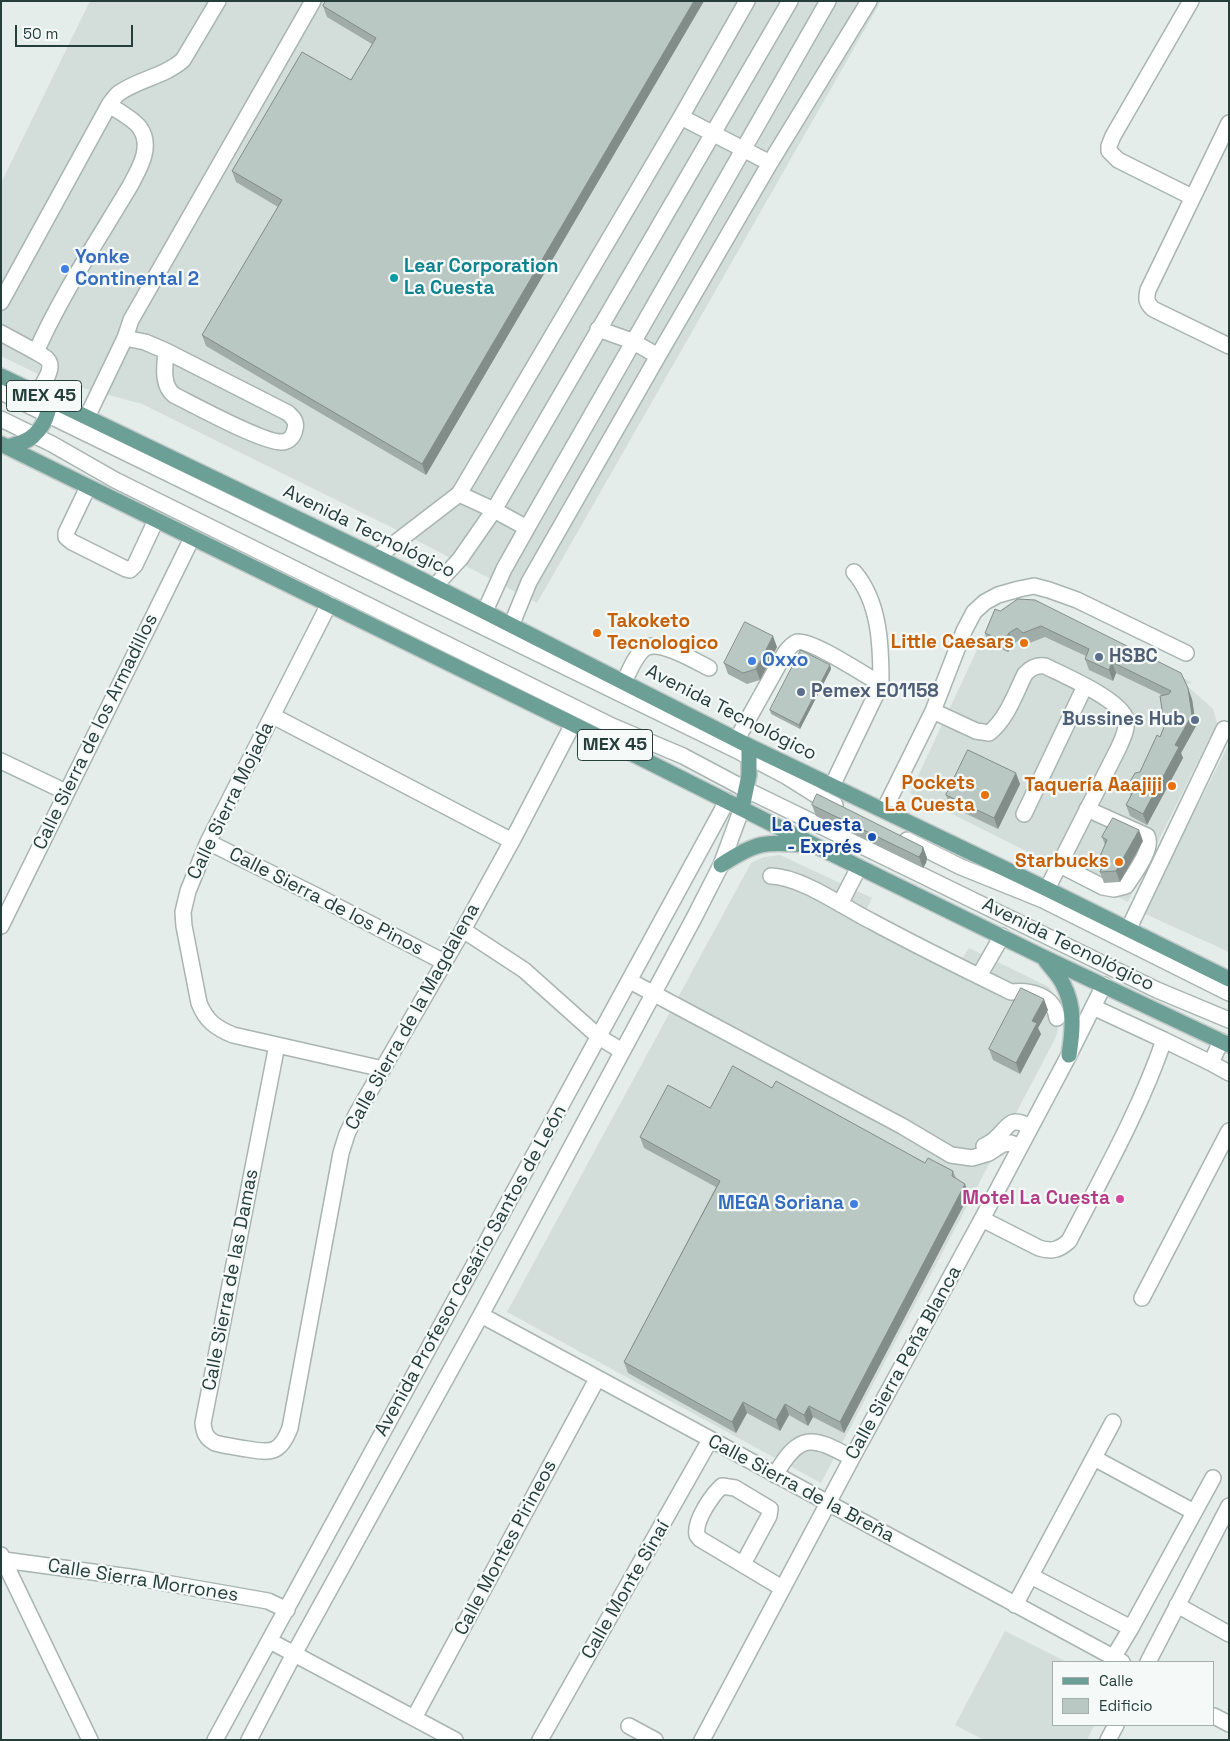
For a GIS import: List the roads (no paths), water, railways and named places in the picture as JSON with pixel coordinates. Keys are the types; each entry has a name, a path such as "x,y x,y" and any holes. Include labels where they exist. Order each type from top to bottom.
{"main road":[{"name":"Avenida Tecnológico","path":"1,376 377,557 624,682 746,747 884,810 1229,979"},
{"path":"5,446 35,435 48,414 50,406 43,396"},
{"name":"Avenida Tecnológico","path":"5,446 573,724 816,846 1225,1043"},
{"path":"742,808 747,790 746,747"},
{"path":"721,865 743,851 764,843 776,842 816,846"},
{"path":"1043,957 1063,982 1072,1010 1073,1028 1069,1055"}],"street":[{"path":"1,302 108,105 118,94 127,88 175,67 184,60 218,1"},
{"path":"87,417 125,338 131,320 313,1"},
{"path":"377,557 459,494 748,1"},
{"path":"434,586 460,559 494,510 790,1"},
{"path":"485,611 504,569 527,528 828,1"},
{"path":"511,626 529,582 658,356 770,163 869,1"},
{"path":"1191,1 1113,136 1109,151 1118,160 1192,197"},
{"path":"36,352 53,316 141,166 146,143 140,127 108,105"},
{"path":"681,117 770,163"},
{"path":"1229,123 1192,197 1146,298 1148,304 1153,308 1229,346"},
{"path":"598,329 632,342 658,356"},
{"path":"1,332 36,352 50,363 43,396"},
{"path":"125,338 145,342 166,351 288,413 295,419 294,435 288,441 282,442 264,438 169,392 165,381 166,351"},
{"path":"1,392 746,747 784,775 819,797 850,812"},
{"path":"1,419 35,435 142,493 612,726 683,756 747,790 1157,990 1229,1020"},
{"path":"88,487 66,533 66,537 72,542 126,569 130,570 135,566 156,520"},
{"path":"459,494 527,528"},
{"name":"Calle Sierra de los Armadillos","path":"1,926 192,538"},
{"path":"832,786 881,684 881,659 877,622 862,581 854,572"},
{"path":"884,810 933,711 964,631 974,612 985,602 998,595 1019,588 1034,586 1078,600 1186,653"},
{"name":"Calle Sierra Mojada","path":"277,1045 221,1030 211,1024 203,1014 199,1003 183,912 185,901 208,842 329,604"},
{"path":"746,747 785,653 797,642 804,642 817,648 881,684"},
{"path":"624,682 638,657 644,649 650,646 665,647 709,668"},
{"path":"933,711 976,731 989,733 1002,720 1025,674 1038,665 1045,666 1086,686 1114,704 1121,711 1126,719 1125,731 1118,749 1047,889"},
{"path":"1024,814 1086,686"},
{"path":"272,716 512,841"},
{"name":"Calle Sierra de la Magdalena","path":"280,1445 287,1437 290,1428 346,1134 463,930 573,724"},
{"path":"1128,930 1224,729"},
{"path":"1,761 66,792"},
{"name":"Avenida Profesor Cesário Santos de León","path":"215,1740 598,1036 630,981 726,801"},
{"name":"Avenida Profesor Cesário Santos de León","path":"249,1740 294,1654 481,1315 653,994 721,865 742,808"},
{"path":"1060,865 1103,887 1114,889 1126,886 1143,858 1149,845 1147,836 1087,808"},
{"path":"891,832 960,866 1043,900 1229,992"},
{"name":"Calle Sierra de los Pinos","path":"208,842 318,896 444,962"},
{"path":"840,904 859,867"},
{"path":"771,876 807,887 1011,992 1026,990 1051,1002 1056,1009 1056,1018"},
{"path":"463,930 524,970 598,1036 622,1051"},
{"path":"979,976 1002,936"},
{"path":"630,981 902,1126 951,1155 972,1158 989,1153 1003,1144 1011,1143 1020,1147"},
{"name":"Calle Sierra Peña Blanca","path":"702,1740 982,1219 1104,985"},
{"path":"1093,1007 1229,1072"},
{"path":"982,1219 1039,1248 1055,1250 1069,1241 1153,1073 1164,1040"},
{"path":"1211,1063 1225,1043"},
{"path":"277,1045 383,1069"},
{"name":"Calle Sierra de las Damas","path":"277,1045 203,1422 204,1432 209,1440 216,1443 267,1452 280,1445"},
{"path":"931,1144 975,1149 994,1140 1007,1125 1013,1122 1020,1121 1030,1127"},
{"path":"1142,1298 1229,1131"},
{"name":"Calle Sierra de la Breña","path":"481,1315 1118,1660"},
{"name":"Calle Montes Pirineos","path":"414,1718 597,1379"},
{"path":"1015,1605 1113,1422"},
{"name":"Calle Monte Sinaí","path":"540,1740 710,1440"},
{"path":"775,1474 792,1450 806,1442 816,1441 826,1444 852,1458"},
{"path":"1094,1458 1194,1512"},
{"path":"1118,1660 1131,1628 1213,1478"},
{"path":"742,1564 770,1516 770,1509 735,1488 722,1486 715,1491 697,1523 697,1535 700,1539 782,1588"},
{"path":"1149,1661 1229,1506"},
{"path":"3,1558 90,1740"},
{"name":"Calle Sierra Morrones","path":"3,1558 138,1578 268,1601 287,1610"},
{"path":"1031,1576 1131,1628"},
{"path":"1177,1606 1229,1634"},
{"path":"270,1641 455,1740"},
{"path":"1215,1717 1229,1724"},
{"path":"629,1726 655,1740"},
{"path":"1108,1740 1115,1726"}],"place":[{"name":"Yonke Continental 2","path":"65,269"},
{"name":"Lear Corporation La Cuesta","path":"394,278"},
{"name":"Takoketo Tecnologico","path":"597,633"},
{"name":"Little Caesars","path":"1024,643"},
{"name":"HSBC","path":"1099,657"},
{"name":"Oxxo","path":"752,661"},
{"name":"Pemex E01158","path":"801,692"},
{"name":"Bussines Hub","path":"1195,720"},
{"name":"Taquería Aaajiji","path":"1172,786"},
{"name":"Pockets La Cuesta","path":"985,795"},
{"name":"La Cuesta - Exprés","path":"872,837"},
{"name":"Starbucks","path":"1119,862"},
{"name":"Motel La Cuesta","path":"1120,1199"},
{"name":"MEGA Soriana","path":"854,1204"}]}
